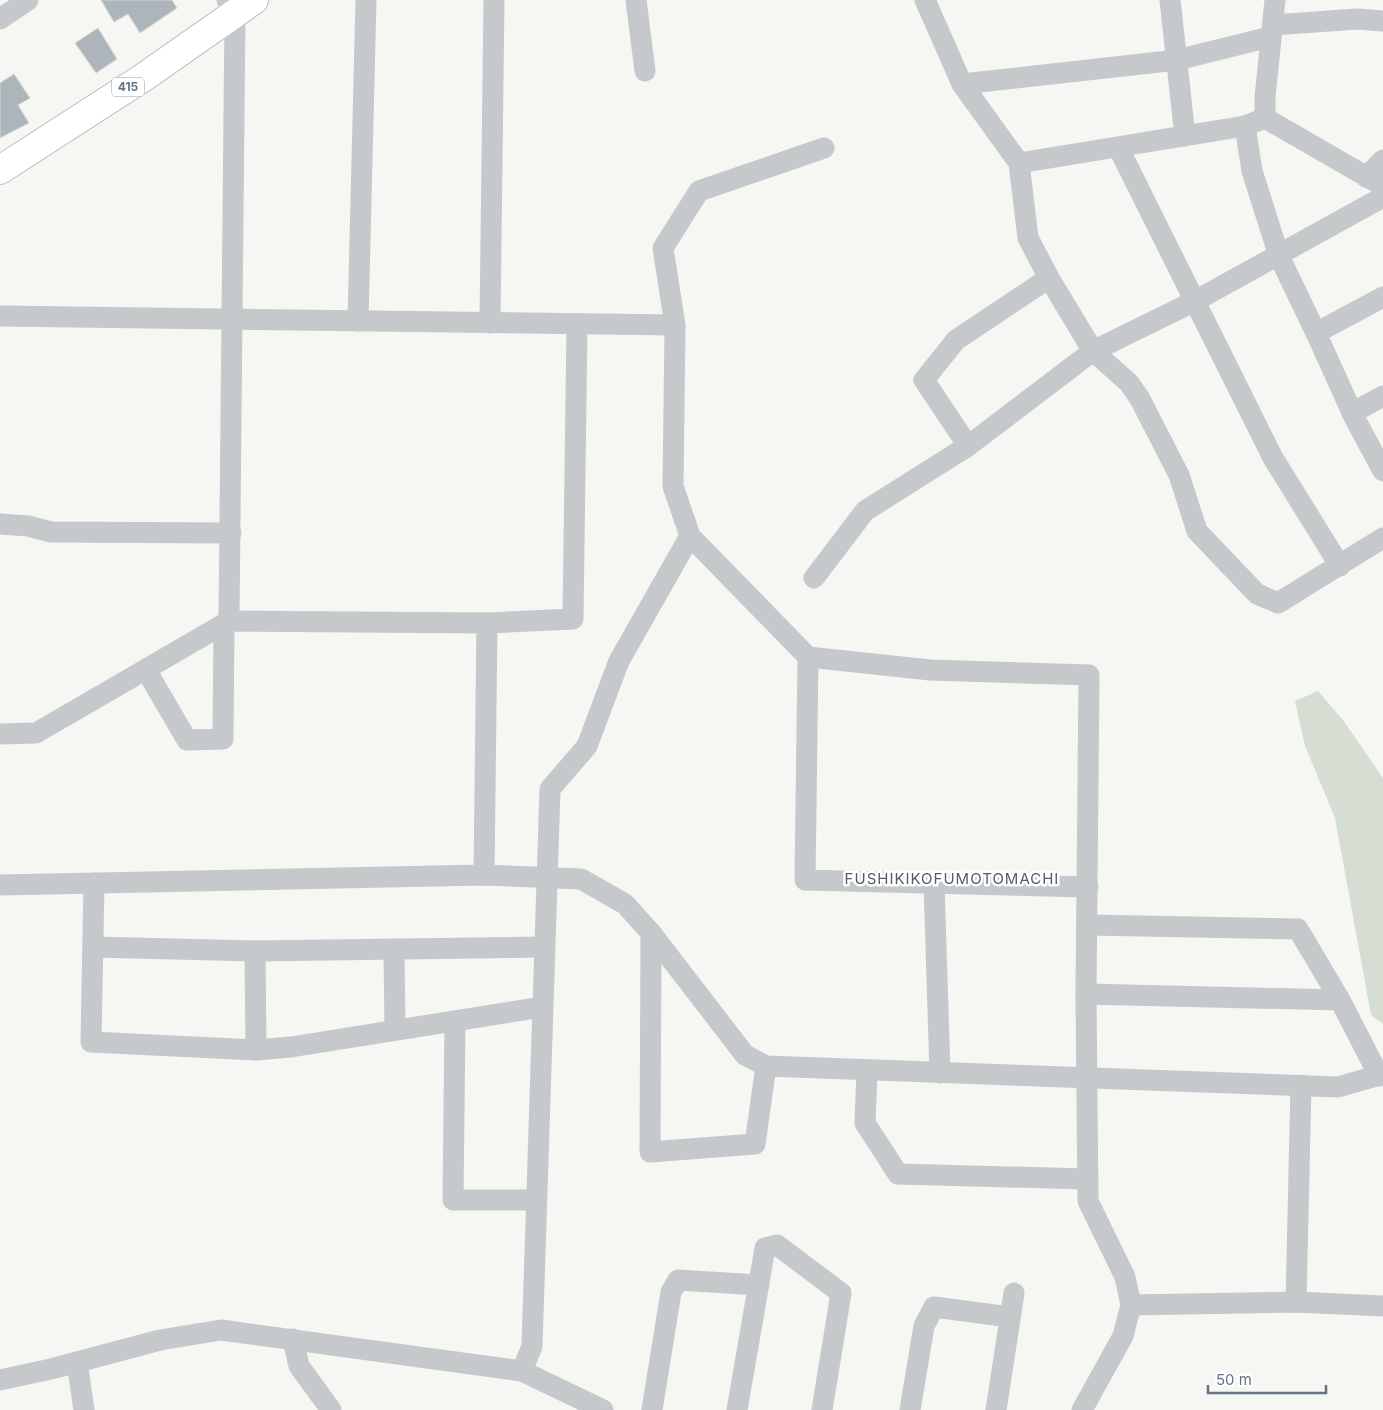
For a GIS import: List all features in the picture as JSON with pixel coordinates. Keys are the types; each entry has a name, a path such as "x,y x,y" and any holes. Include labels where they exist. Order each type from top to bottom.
{"highway":[{"name":"415","path":"0,170 144,77 239,4"}],"street":[{"path":"0,19 28,0"},
{"path":"358,321 366,0"},
{"path":"490,323 494,0"},
{"path":"636,0 645,71"},
{"path":"925,0 962,84 1019,163 1028,238 1049,278 1093,351 1130,383 1140,399 1179,475 1198,531 1257,594 1278,604 1383,538"},
{"path":"1170,0 1185,136"},
{"path":"1265,118 1274,0"},
{"path":"146,670 187,740 223,738 231,533 232,319 239,4"},
{"path":"962,84 1177,60 1271,31 1357,19 1383,21"},
{"path":"1019,163 1245,126 1265,118"},
{"path":"1265,118 1374,182 1383,160"},
{"path":"1245,126 1252,171 1279,256 1352,413 1383,471"},
{"path":"824,148 699,191 663,248 675,325 673,486 690,536 808,657 851,664 930,670 1089,675 1086,994 1088,1201 1125,1277 1131,1305 1123,1336 1082,1410"},
{"path":"1119,148 1273,458 1340,566"},
{"path":"814,578 865,511 968,446 1093,351 1194,301 1383,198"},
{"path":"968,446 924,380 956,340 1049,278"},
{"path":"1316,333 1383,297"},
{"path":"0,316 675,325"},
{"path":"0,734 36,733 227,623 488,623 573,619 577,324"},
{"path":"1352,413 1383,396"},
{"path":"0,524 28,526 51,532 231,533"},
{"path":"522,1371 532,1346 550,789 587,746 619,661 690,536"},
{"path":"484,875 488,623"},
{"path":"808,657 805,880 1088,887"},
{"path":"0,885 484,875 581,878 625,904 651,933 745,1054 766,1066 867,1071 1087,1076 1338,1087 1381,1075 1298,928 1088,925"},
{"path":"94,883 91,1042 256,1050 291,1047 542,1007"},
{"path":"934,884 940,1073"},
{"path":"651,933 650,1152 755,1144 766,1066"},
{"path":"93,947 255,951 544,947"},
{"path":"394,949 395,1030"},
{"path":"255,951 256,1050"},
{"path":"1086,994 1340,1000"},
{"path":"454,1021 453,1200 536,1200"},
{"path":"867,1071 866,1123 898,1174 1088,1179"},
{"path":"1296,1302 1301,1085"},
{"path":"737,1410 765,1248 777,1245 842,1293 822,1410"},
{"path":"652,1410 671,1292 678,1280 759,1285"},
{"path":"996,1410 1014,1293"},
{"path":"1131,1305 1296,1302 1383,1306"},
{"path":"910,1410 924,1326 934,1306 1010,1317"},
{"path":"0,1380 160,1340 221,1330 522,1371 603,1410"},
{"path":"292,1340 299,1366 331,1410"},
{"path":"77,1362 84,1410"}],"shaded area":[{"path":"1318,691 1343,720 1383,778 1383,1024 1371,1015 1335,818 1305,746 1295,701"}],"building":[{"path":"101,0 172,0 177,8 140,33 128,14 114,22"},
{"path":"98,28 117,59 96,73 75,43"},
{"path":"14,74 30,98 18,105 29,123 0,138 0,83"}],"district":[{"name":"FUSHIKIKOFUMOTOMACHI","path":"952,879"}]}
